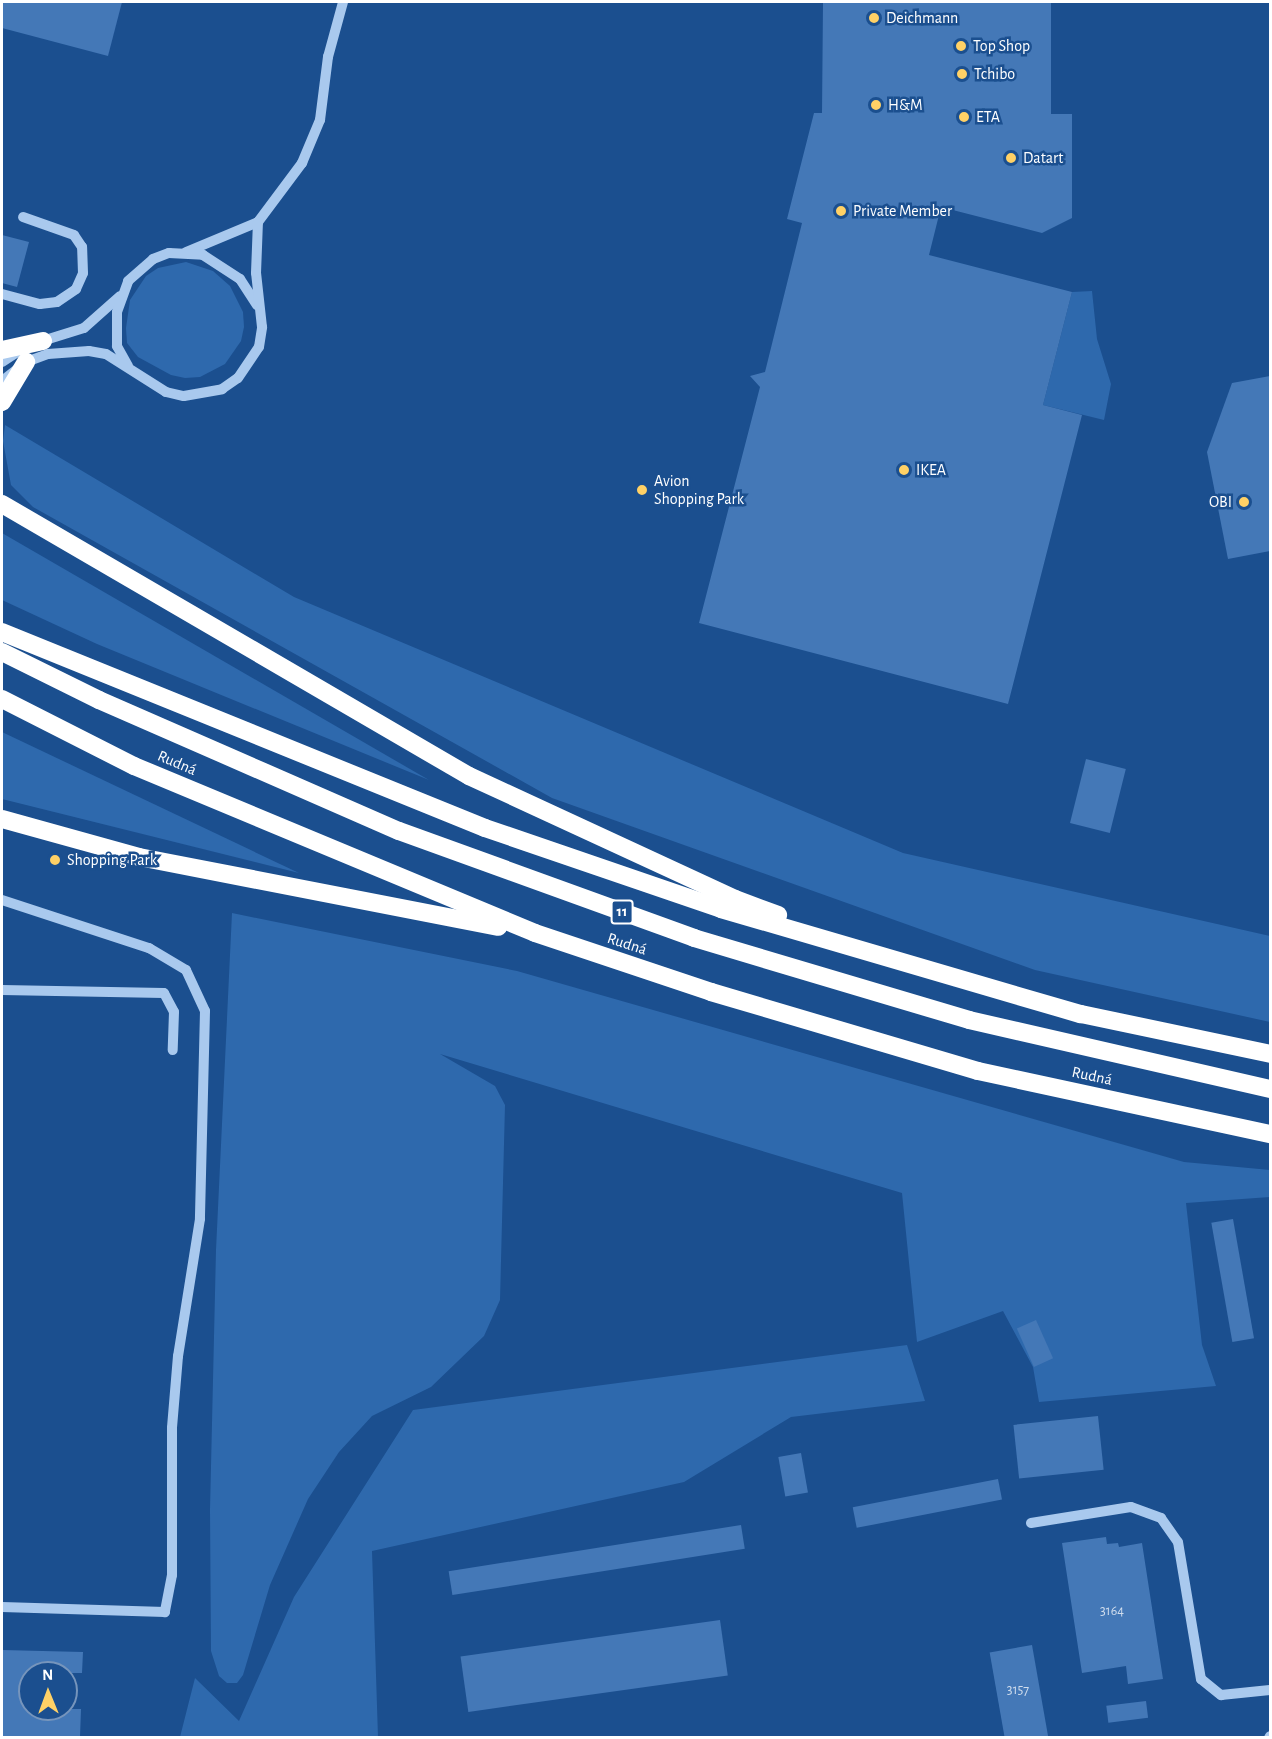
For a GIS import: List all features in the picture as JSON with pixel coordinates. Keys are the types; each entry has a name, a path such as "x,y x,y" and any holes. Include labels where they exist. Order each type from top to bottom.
{"highway":[{"path":"2,350 43,340"},
{"path":"2,402 27,362"},
{"path":"2,489 6,507 469,776 735,899 943,977"},
{"path":"2,632 485,828 721,909 943,977 1081,1014 1270,1054"},
{"name":"Rudná","path":"2,652 99,700 399,831 694,938 969,1020 1270,1089"},
{"name":"Rudná","path":"2,699 134,766 535,933 711,992 978,1071 1270,1134"},
{"path":"2,819 139,857 535,933"}],"street":[{"path":"2,362 43,340 84,328 120,296 139,268 169,253 186,252 258,222 296,171 314,138 343,2"},
{"path":"2,294 40,304 57,302 76,289 83,273 82,247 74,235 23,217"},
{"path":"2,381 27,362 48,354 89,351 106,354 130,369 149,385 166,392 184,396 222,389 238,378 259,346 258,222"},
{"path":"186,252 219,262 240,279 259,309"},
{"path":"120,296 117,346 130,369"},
{"path":"2,900 149,948 186,970 204,1011 204,1061 200,1219 178,1356 172,1428 172,1575 165,1612 2,1607"},
{"path":"2,990 164,993 174,1012 173,1050"},
{"path":"1031,1523 1131,1507 1161,1518 1178,1542 1201,1679 1221,1695 1270,1690"}],"shaded area":[{"path":"186,262 213,271 230,286 243,312 244,327 241,341 225,364 200,377 185,378 171,375 138,357 127,343 126,328 130,300 146,276 158,268"},
{"path":"1092,291 1097,339 1111,384 1104,420 1043,405 1072,292"},
{"path":"5,425 294,597 903,853 1270,936 1270,1022 1035,970 552,798 33,507 11,485 3,441"},
{"path":"2,533 429,780 97,644 2,600"},
{"path":"2,732 299,873 2,799"},
{"path":"232,913 517,971 1184,1162 1270,1170 1270,1197 1186,1203 1202,1345 1216,1386 1039,1402 1033,1367 1003,1311 917,1342 902,1193 440,1054 495,1086 505,1105 500,1300 484,1336 431,1387 372,1416 339,1452 308,1499 270,1585 243,1675 237,1683 227,1683 219,1676 211,1651 210,1510 216,1250"},
{"path":"907,1345 925,1401 791,1417 684,1482 372,1551 378,1737 180,1737 195,1678 239,1721 294,1597 413,1410"}],"building":[{"path":"2,2 122,2 108,56 2,28"},
{"name":"IKEA","path":"823,2 1051,2 1051,114 1072,114 1072,218 1042,233 941,207 929,255 1072,292 1043,405 1082,415 1008,704 699,623 760,387 750,376 765,372 802,223 787,219 814,113 822,113"},
{"path":"2,235 29,242 17,287 2,283"},
{"name":"OBI","path":"1270,376 1270,551 1228,559 1207,452 1232,383"},
{"path":"1086,759 1126,769 1110,833 1070,823"},
{"path":"1233,1219 1254,1338 1232,1342 1211,1223"},
{"path":"1036,1320 1053,1358 1034,1367 1017,1329"},
{"path":"1098,1416 1104,1470 1019,1479 1013,1425"},
{"path":"801,1453 808,1492 785,1496 778,1457"},
{"path":"998,1479 1002,1500 857,1528 853,1507"},
{"path":"741,1525 745,1549 452,1595 449,1571"},
{"path":"1106,1537 1107,1544 1118,1543 1119,1547 1142,1543 1163,1679 1128,1684 1126,1666 1082,1673 1062,1543"},
{"path":"720,1620 728,1675 468,1712 461,1656"},
{"path":"1032,1645 1048,1738 1005,1738 990,1652"},
{"path":"2,1650 83,1652 82,1673 78,1673 78,1661 18,1661 18,1721 78,1721 78,1709 81,1709 80,1737 2,1737"},
{"path":"1146,1701 1148,1718 1108,1723 1106,1706"}],"place":[{"name":"Deichmann","path":"874,18"},
{"name":"Top Shop","path":"961,46"},
{"name":"Tchibo","path":"962,74"},
{"name":"H&M","path":"876,105"},
{"name":"ETA","path":"964,117"},
{"name":"Datart","path":"1011,158"},
{"name":"Private Member","path":"841,211"},
{"name":"IKEA","path":"904,470"},
{"name":"Avion Shopping Park","path":"642,490"},
{"name":"OBI","path":"1244,502"},
{"name":"Shopping Park","path":"55,860"}]}
